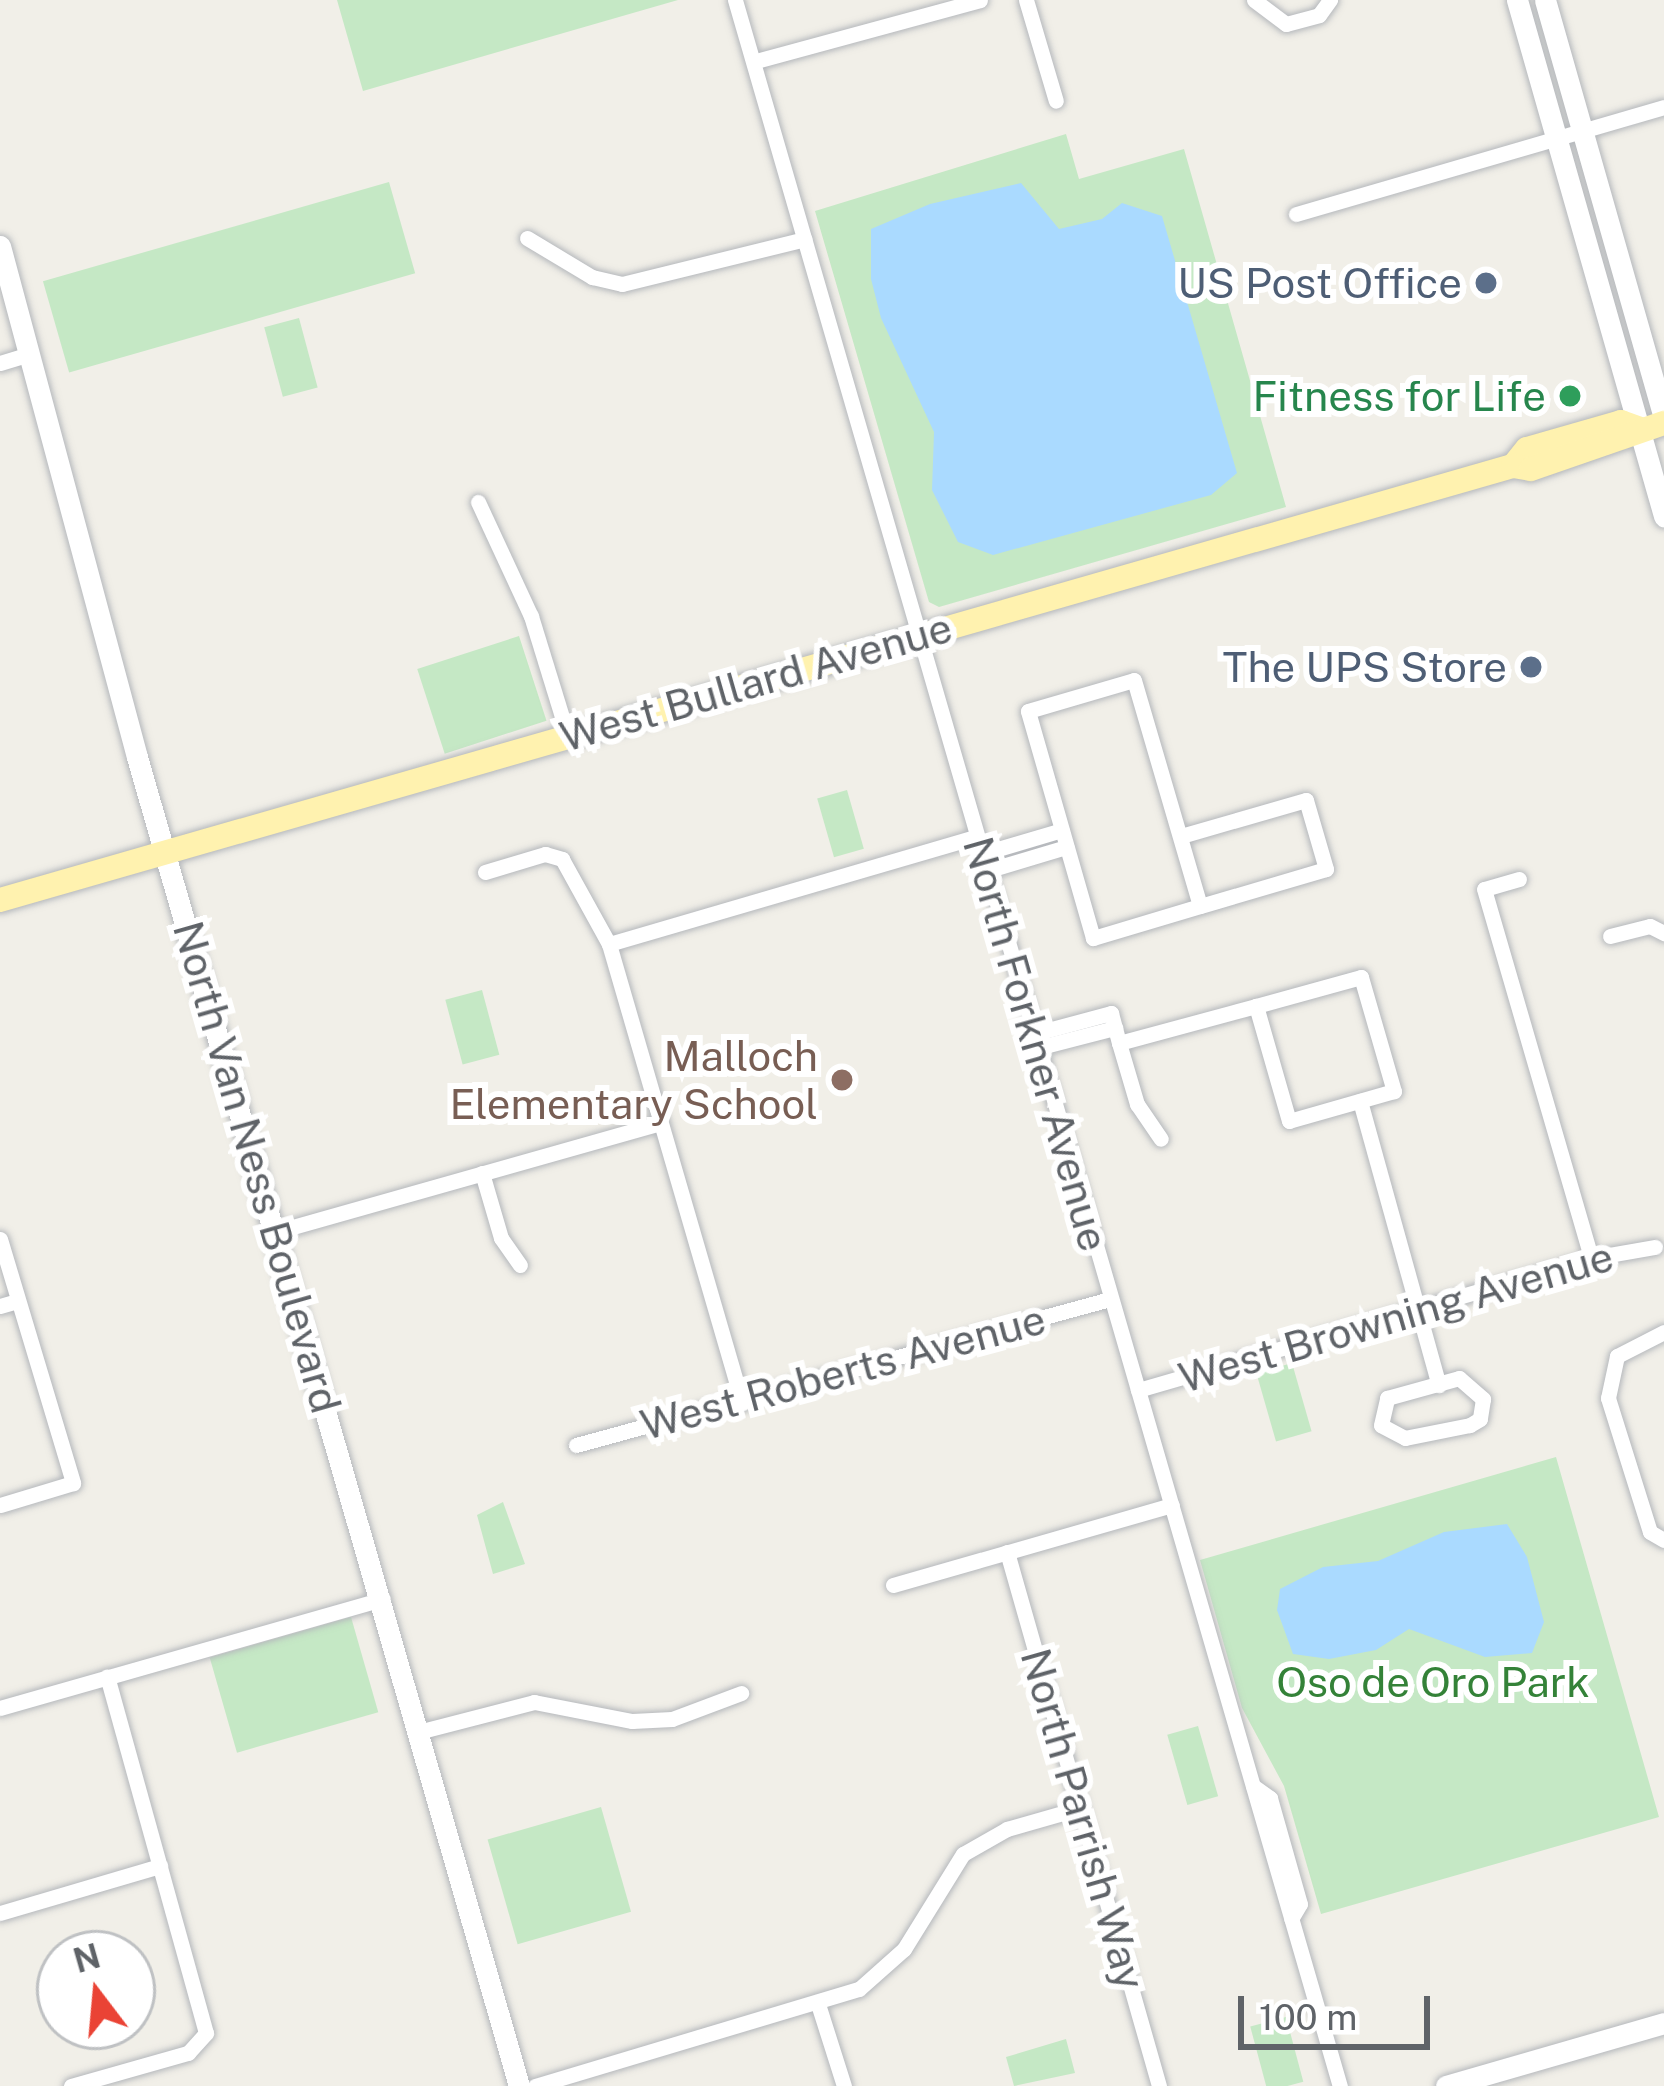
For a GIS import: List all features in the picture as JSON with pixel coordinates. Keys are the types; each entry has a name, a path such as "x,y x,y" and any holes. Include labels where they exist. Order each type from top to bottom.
{"main road":[{"name":"West Bullard Avenue","path":"0,900 1513,466 1527,449 1621,422 1656,423"}],"street":[{"name":"North Forkner Avenue","path":"736,0 1340,2086"},
{"path":"756,61 980,0"},
{"path":"1026,0 1056,101"},
{"path":"1254,0 1286,25 1319,15 1330,0"},
{"path":"1517,0 1558,139 1656,423"},
{"path":"1545,0 1656,423 1664,516"},
{"path":"1296,214 1664,107"},
{"path":"527,238 592,277 622,284 805,238"},
{"name":"North Van Ness Boulevard","path":"0,246 166,852 422,1731 519,2086"},
{"path":"0,363 29,354"},
{"path":"478,502 531,616 568,736"},
{"path":"1181,836 1306,800 1326,869 1093,938 1028,711 1134,680 1200,906"},
{"path":"609,944 1064,838"},
{"path":"485,872 554,854 609,944 656,1124 742,1402"},
{"path":"1519,879 1484,889 1591,1258"},
{"path":"1610,936 1650,926 1664,933"},
{"path":"1035,1041 1256,1006 1361,977 1394,1091 1289,1121 1256,1006"},
{"path":"1115,1028 1137,1104 1162,1139"},
{"path":"1360,1101 1439,1385"},
{"path":"275,1232 656,1124"},
{"path":"482,1173 501,1238 520,1265"},
{"path":"0,1239 73,1484 0,1505"},
{"name":"West Browning Avenue","path":"1138,1390 1591,1258 1655,1247"},
{"name":"West Roberts Avenue","path":"576,1445 1110,1298"},
{"path":"0,1306 17,1301"},
{"path":"1664,1332 1617,1356 1608,1398 1650,1532 1664,1540"},
{"path":"1473,1383 1483,1399 1480,1419 1405,1438 1386,1432 1379,1412 1387,1398 1439,1385 1473,1383"},
{"path":"893,1585 1172,1505"},
{"name":"North Parrish Way","path":"1007,1552 1159,2086"},
{"path":"0,1708 383,1599"},
{"path":"71,2086 203,2042 107,1677"},
{"path":"422,1731 534,1702 632,1721 672,1719 741,1693"},
{"path":"535,2086 859,1989 892,1964 963,1854 1007,1829 1080,1808"},
{"path":"0,1913 160,1866"},
{"path":"818,2003 844,2086"},
{"path":"1446,2086 1663,2026"}],"green space":[{"path":"337,0 678,0 363,91"},
{"path":"1066,134 1079,179 1184,149 1286,507 939,607 929,602 815,211"},
{"path":"389,182 415,273 69,373 43,281"},
{"path":"299,318 318,388 283,397 264,327"},
{"path":"519,636 547,721 445,754 417,669"},
{"path":"847,790 864,849 834,857 817,799"},
{"path":"482,990 499,1055 463,1065 445,1000"},
{"path":"1292,1363 1312,1431 1276,1441 1256,1373"},
{"name":"Oso de Oro Park","path":"1556,1457 1659,1817 1321,1914 1284,1786 1242,1708 1200,1560"},
{"path":"503,1502 525,1564 493,1574 477,1515"},
{"path":"351,1617 378,1712 237,1753 210,1658"},
{"path":"1198,1726 1218,1796 1187,1805 1167,1735"},
{"path":"601,1807 631,1912 518,1944 488,1840"},
{"path":"1286,2017 1303,2082 1266,2086 1250,2027"},
{"path":"1066,2039 1075,2073 1014,2086 1006,2057"}],"water":[{"path":"1021,183 1059,229 1102,219 1122,203 1162,216 1237,473 1211,495 993,555 958,542 932,490 934,432 881,318 871,279 871,229 930,204"},
{"path":"1507,1524 1527,1557 1544,1622 1532,1653 1485,1657 1409,1629 1376,1650 1329,1659 1293,1654 1277,1610 1280,1589 1323,1567 1378,1561 1444,1532"}],"place":[{"name":"US Post Office","path":"1486,283"},
{"name":"Fitness for Life","path":"1570,396"},
{"name":"The UPS Store","path":"1531,667"},
{"name":"Malloch Elementary School","path":"842,1080"}]}
